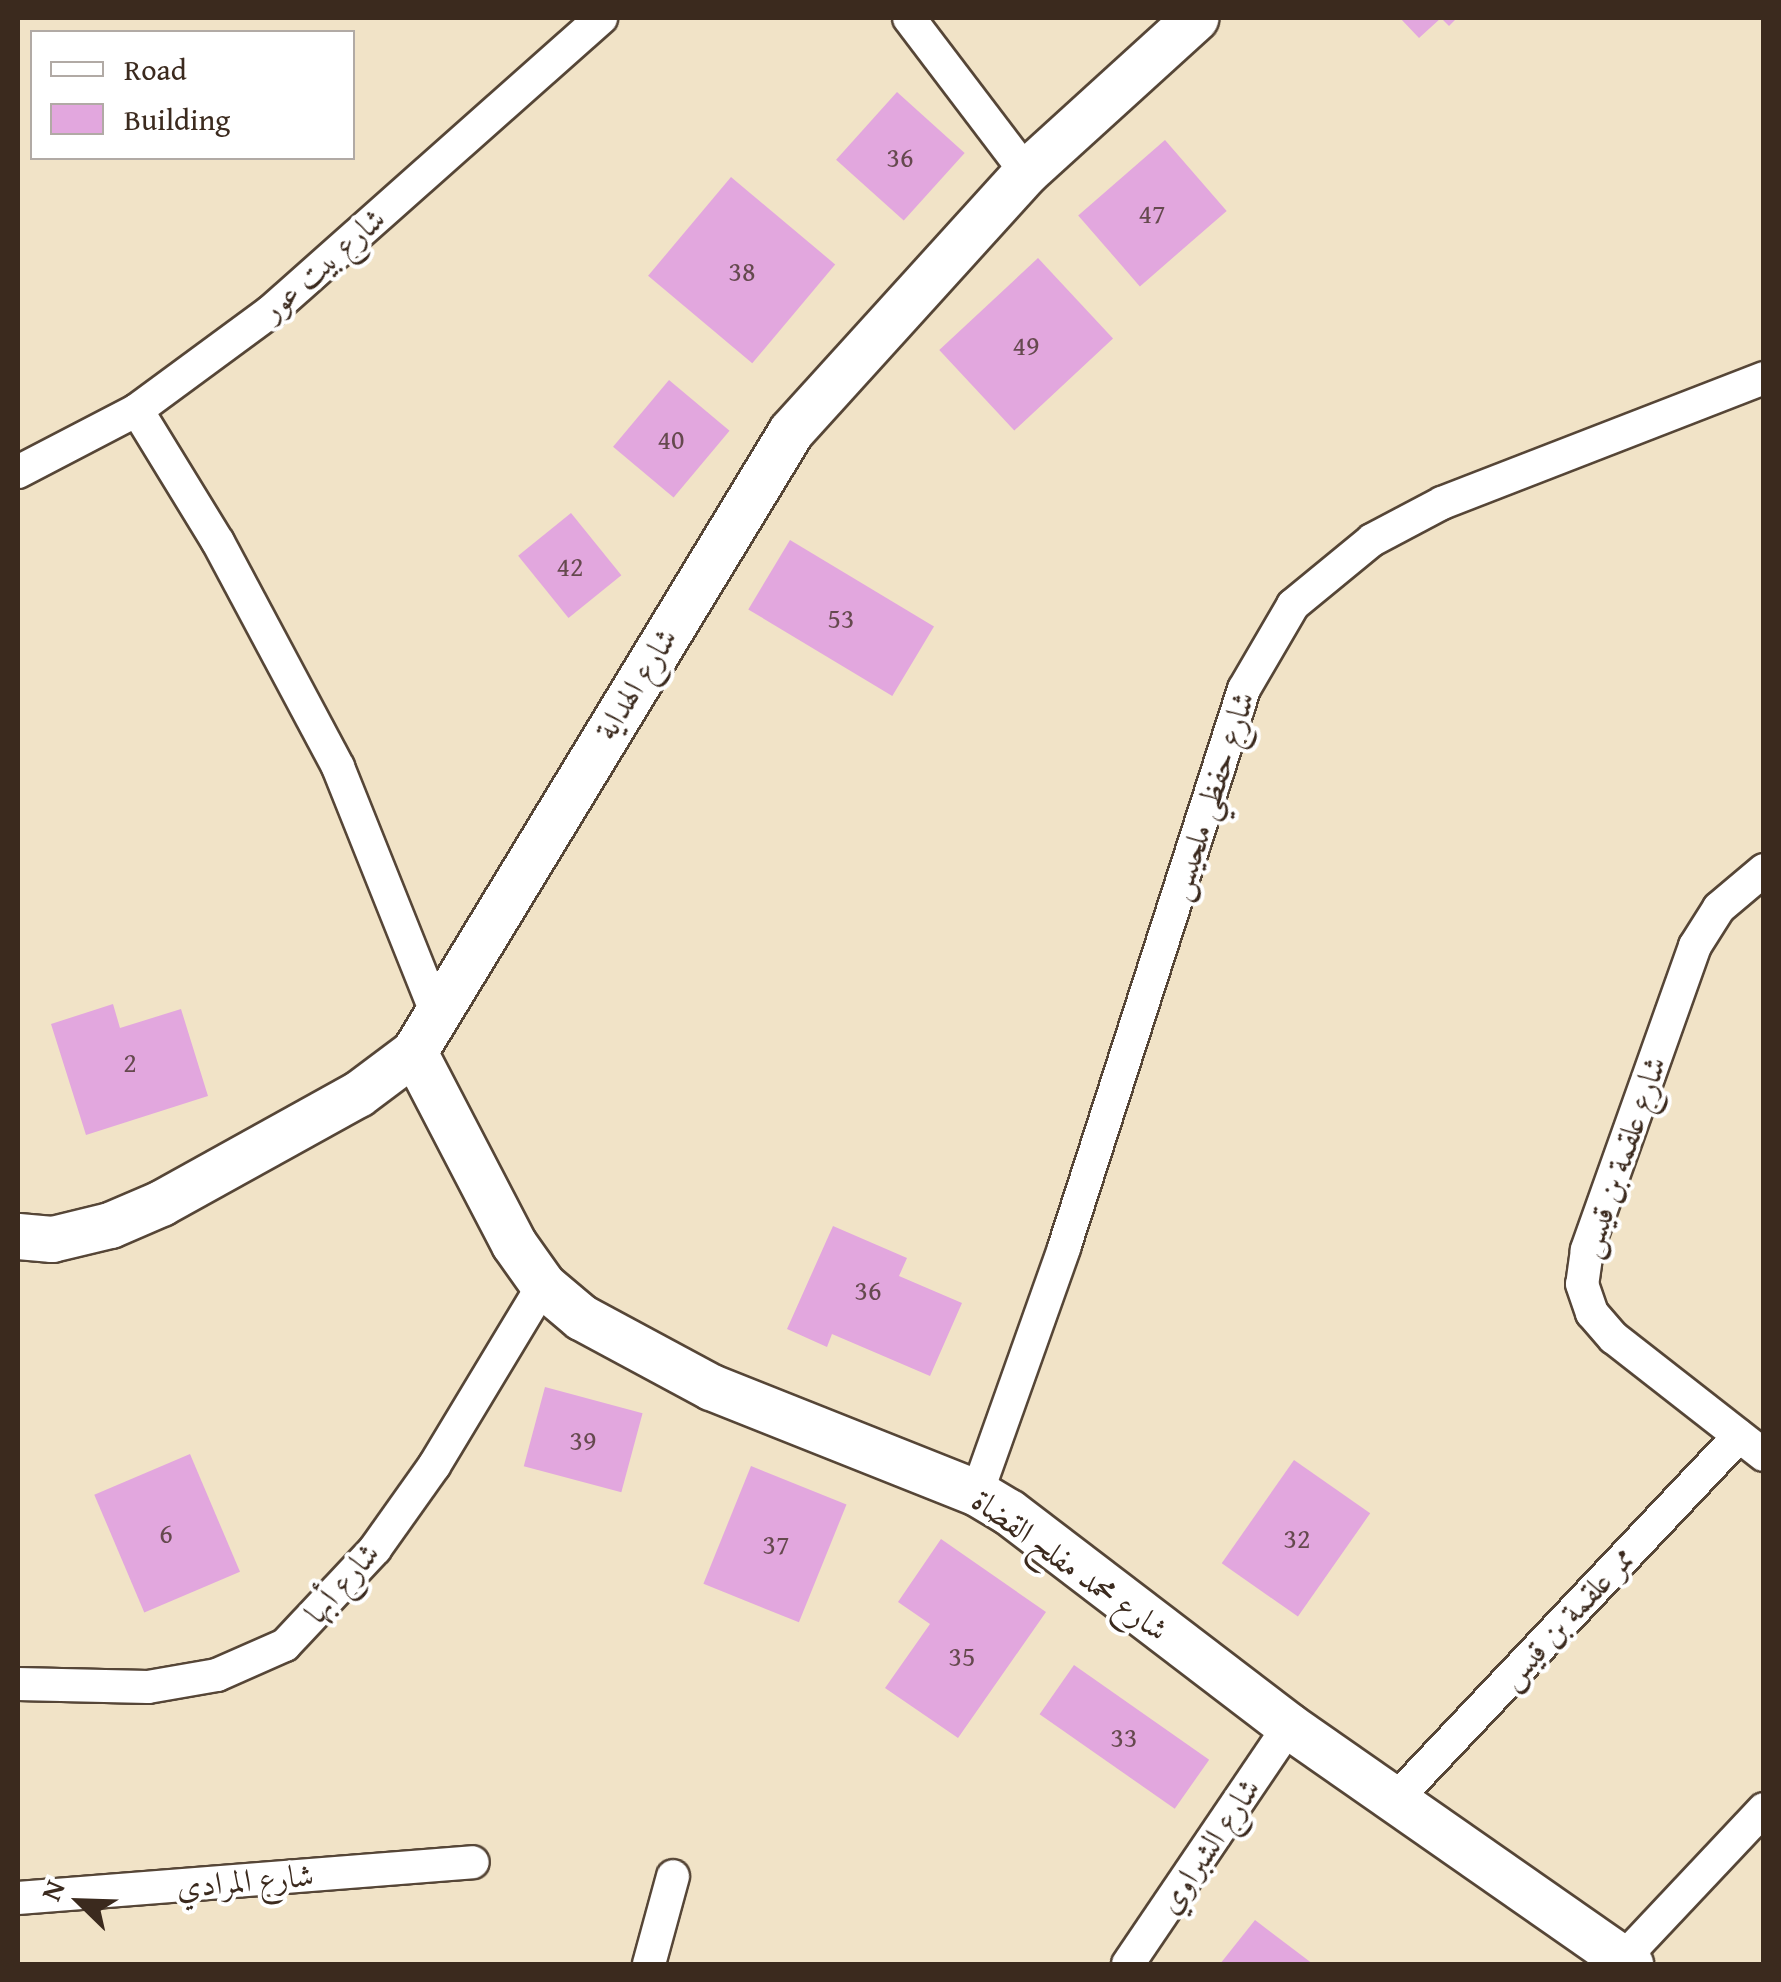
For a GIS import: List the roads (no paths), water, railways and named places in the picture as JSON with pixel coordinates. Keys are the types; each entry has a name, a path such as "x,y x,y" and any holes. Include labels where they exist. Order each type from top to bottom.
{"street":[{"name":"شارع بيت عور","path":"18,472 137,410 270,312 600,18"},
{"path":"909,18 1026,172"},
{"name":"شارع الهداية","path":"18,1236 66,1235 161,1203 358,1094 426,1034 791,432 1026,172 1196,18"},
{"name":"شارع حفظي ملحيس","path":"977,1493 1064,1248 1244,690 1293,605 1372,540 1442,503 1764,378"},
{"path":"137,410 218,542 338,767 426,1034"},
{"name":"شارع علقمة بن قيس","path":"1751,1446 1614,1338 1592,1313 1582,1284 1587,1250 1695,946 1719,908 1764,870"},
{"name":"شارع محمد مفلح القضاة","path":"426,1034 514,1244 543,1285 644,1356 977,1493 1289,1726 1624,1963"},
{"name":"شارع أبها","path":"18,1684 148,1687 217,1675 285,1645 331,1601 394,1521 543,1285"},
{"name":"ممر علقمة بن قيس","path":"1395,1800 1751,1446"},
{"name":"شارع الشبراوي","path":"1128,1964 1289,1726"},
{"path":"1624,1963 1764,1809"},
{"name":"شارع المرادي","path":"18,1898 473,1862"},
{"path":"649,1964 673,1876"}]}
